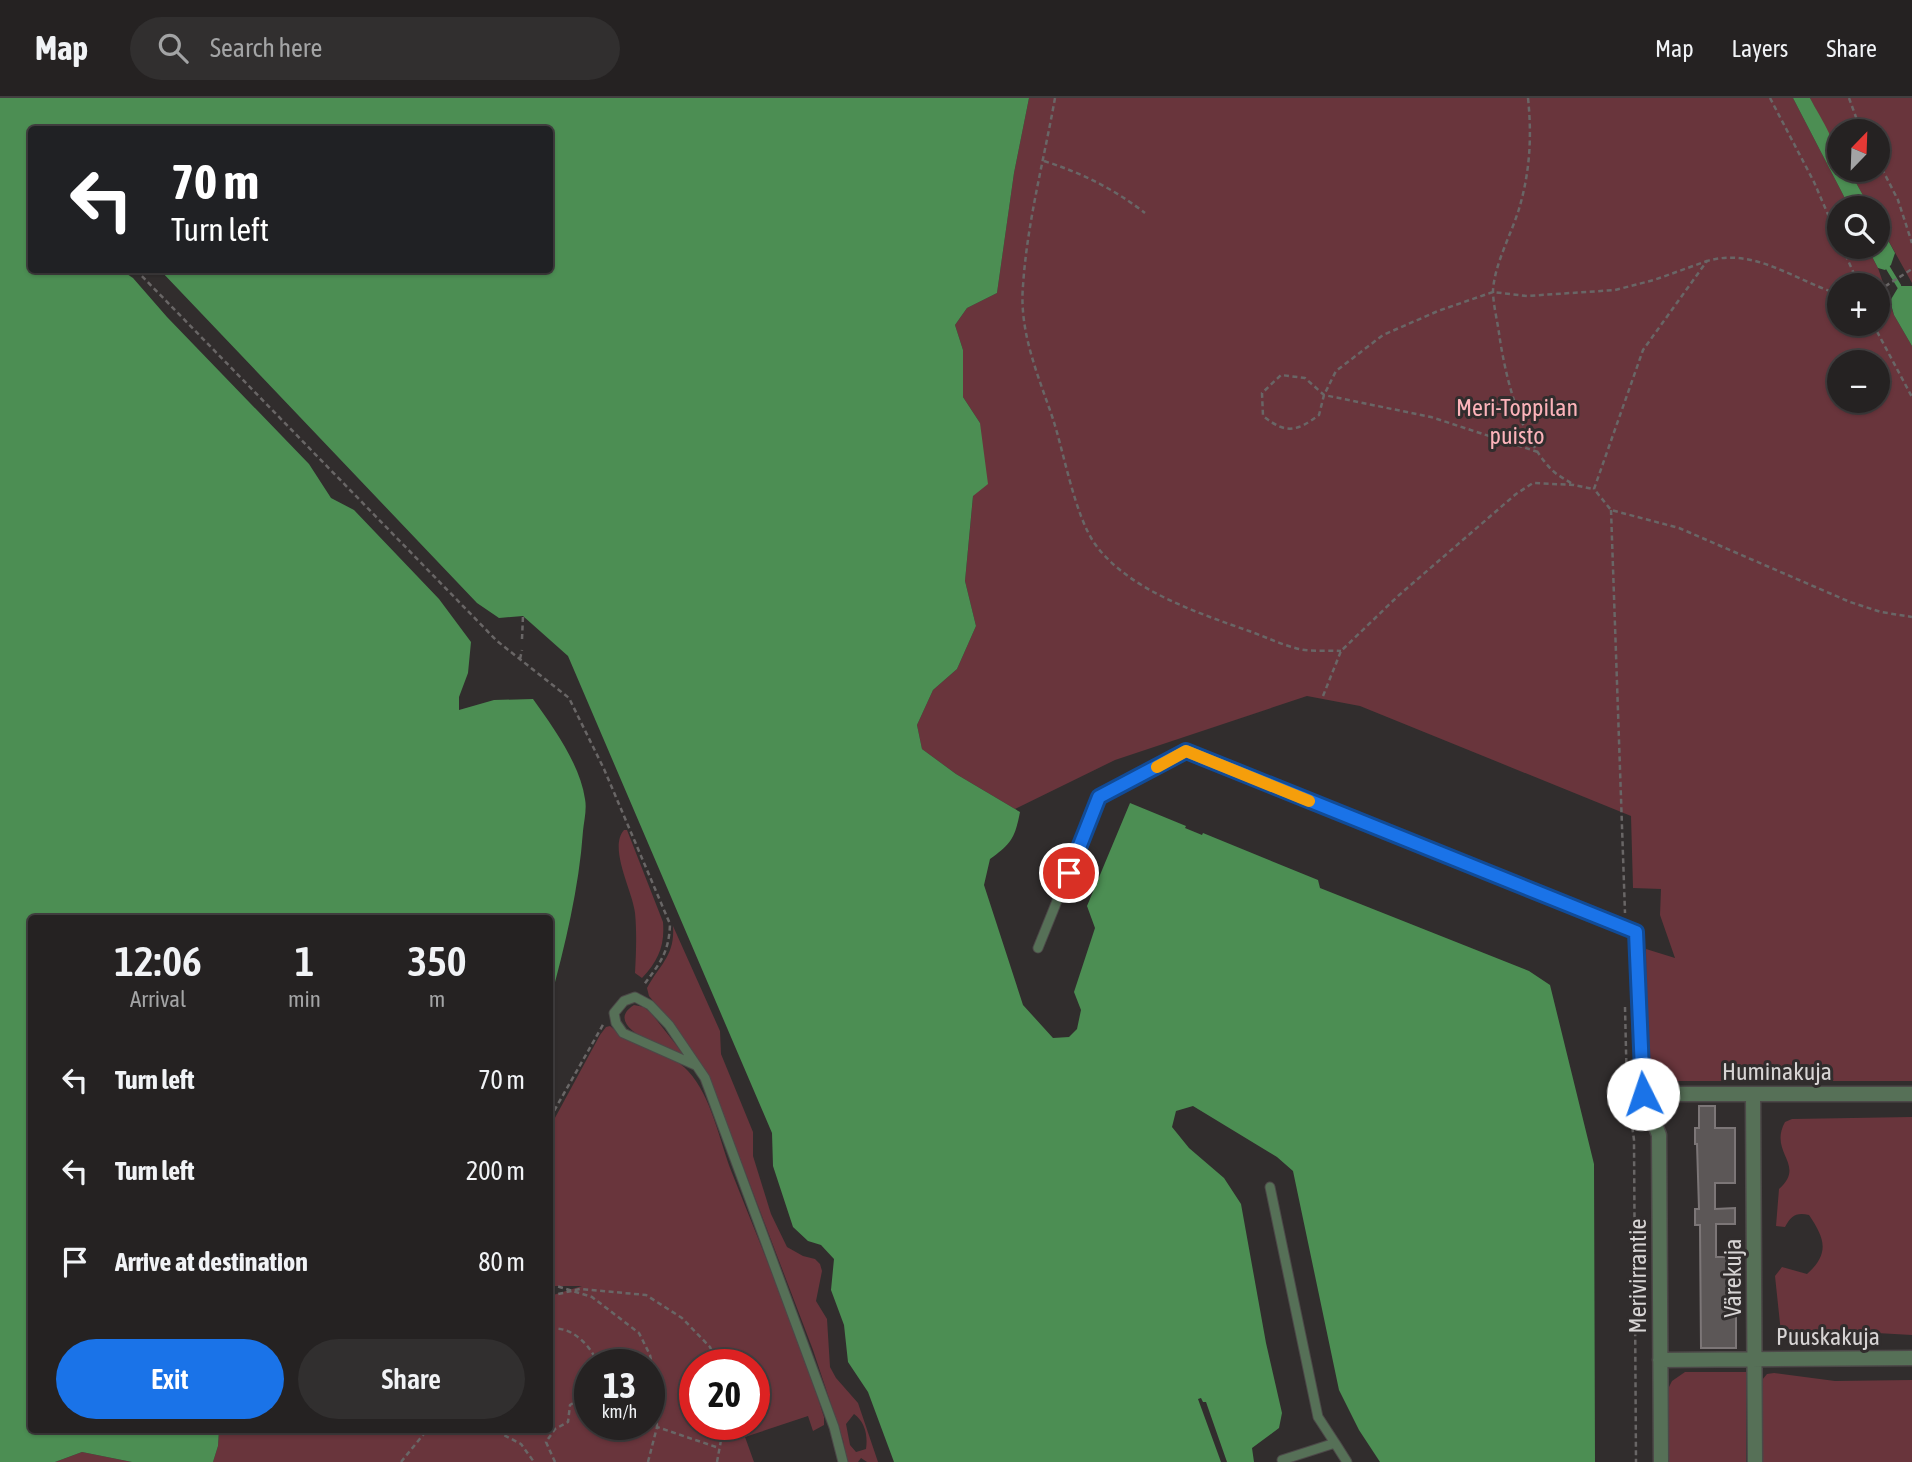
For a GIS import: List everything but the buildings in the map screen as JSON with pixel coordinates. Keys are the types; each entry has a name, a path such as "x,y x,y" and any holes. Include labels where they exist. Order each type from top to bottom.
{"street":[{"name":"Huminakuja","path":"1643,1094 1912,1094"},
{"name":"Merivirrantie","path":"1643,1094 1659,1135 1661,1462"},
{"name":"Värekuja","path":"1753,1094 1755,1462"},
{"name":"Puuskakuja","path":"1660,1360 1912,1358"}],"lane":[{"path":"1038,948 1099,797 1186,751 1636,932 1643,1094"},
{"path":"695,1065 624,1033 616,1023 614,1013 624,1001 635,997 650,1005 668,1025 705,1078 830,1415 843,1462"},
{"path":"1270,1186 1318,1417 1347,1462"},
{"path":"1282,1460 1335,1443"}],"path":[{"path":"1055,98 1023,286 1024,322 1028,346 1083,522 1095,544 1114,564 1154,593 1193,611 1301,650 1341,651"},
{"path":"1528,98 1531,128 1528,173 1493,292 1503,360 1518,412 1538,452 1553,471 1574,485"},
{"path":"1770,98 1827,212"},
{"path":"1849,98 1857,119"},
{"path":"1044,161 1071,169 1099,182 1145,213"},
{"path":"1889,182 1898,200 1912,243"},
{"path":"1538,452 1431,416 1324,396 1305,378 1281,375 1262,393 1263,416 1279,428 1301,428 1319,415 1324,396 1336,371 1383,335 1438,311 1493,292 1527,296 1615,290 1654,280 1707,261 1733,256 1752,260 1827,289"},
{"path":"1594,489 1643,350 1707,261"},
{"path":"1890,283 1910,270"},
{"path":"139,273 497,641 569,698 604,769 670,924 669,943 664,959 635,997"},
{"path":"1879,336 1912,397"},
{"path":"1323,696 1341,651 1398,596 1516,494 1533,483 1594,489 1611,510 1679,528 1850,602 1881,612 1912,617"},
{"path":"1611,510 1625,928"},
{"path":"522,639 523,615"},
{"path":"520,659 522,650"},
{"path":"553,1113 601,1026 614,1013"},
{"path":"1634,1140 1636,1462"},
{"path":"553,1285 592,1297 639,1334 647,1349"},
{"path":"553,1295 580,1289 646,1295 682,1318 711,1349"},
{"path":"553,1328 578,1336 589,1349"},
{"path":"553,1432 568,1422 570,1405 574,1403"},
{"path":"665,1430 719,1448"},
{"path":"401,1462 425,1433"},
{"path":"500,1433 521,1444 534,1462"},
{"path":"552,1433 546,1442 555,1462"},
{"path":"648,1462 654,1440"},
{"path":"717,1462 721,1440"}],"green space":[{"name":"Meri-Toppilan puisto","path":"1029,98 1793,98 1827,164 1827,182 1837,182 1844,196 1827,196 1827,259 1873,259 1880,273 1827,273 1827,336 1890,336 1890,303 1912,346 1912,1081 1660,1081 1647,1077 1646,949 1675,958 1660,915 1661,889 1633,888 1631,816 1360,706 1307,696 1115,760 1015,809 956,774 922,749 917,725 933,690 957,669 976,626 965,581 980,423 963,397 963,350 955,325 967,308 997,293 1014,173"},
{"path":"1810,98 1912,98 1912,283 1890,244 1890,196 1863,196 1856,182 1890,182 1890,119 1827,119 1827,132"},
{"path":"624,830 627,830 663,922 659,953 642,978 635,973 635,913 620,859 620,838"},
{"path":"673,926 720,1031 721,1054 753,1132 753,1156 771,1214 787,1247 815,1259 820,1264 822,1271 816,1301 827,1319 830,1367 858,1403 878,1462 867,1462 861,1458 858,1462 847,1462 843,1440 813,1350 717,1098 673,1024 649,996 647,988 666,959","holes":["854,1414 865,1429 867,1444 866,1449 856,1452 850,1445 846,1424"]},
{"path":"634,1005 644,1007 651,1013 685,1056 641,1037 631,1029 625,1021 626,1013"},
{"path":"610,1026 630,1039 671,1058 688,1071 703,1093 714,1119 732,1173 803,1355 824,1417 824,1425 813,1431 808,1416 770,1429 770,1349 679,1349 679,1440 746,1440 754,1462 213,1462 219,1433 553,1433 553,1295 582,1286 553,1286 553,1121 606,1027"},
{"path":"1912,1117 1912,1335 1859,1332 1794,1341 1787,1339 1781,1333 1775,1276 1782,1267 1807,1274 1819,1259 1823,1246 1819,1231 1809,1215 1797,1215 1785,1227 1776,1226 1779,1189 1787,1180 1789,1172 1781,1142 1785,1122 1792,1119"},
{"path":"1685,1372 1746,1372 1746,1462 1668,1462 1668,1389 1672,1381"},
{"path":"1767,1374 1835,1381 1912,1380 1912,1462 1762,1462 1762,1380"},
{"path":"82,1452 132,1462 55,1462"}],"shaded area":[{"path":"0,98 1029,98 1014,173 997,293 967,308 955,325 963,350 963,397 980,423 988,484 973,496 965,581 976,626 957,669 933,690 917,725 922,749 956,774 1020,812 1011,840 990,859 984,885 1023,1005 1053,1038 1069,1037 1077,1029 1081,1010 1074,992 1095,928 1087,906 1130,803 1202,835 1203,833 1318,880 1320,888 1529,971 1550,985 1594,1164 1595,1462 1380,1462 1359,1430 1339,1390 1293,1171 1277,1157 1193,1106 1176,1111 1172,1127 1189,1148 1224,1178 1241,1204 1266,1343 1282,1413 1279,1428 1252,1448 1254,1462 894,1462 868,1392 848,1362 844,1325 831,1290 834,1259 821,1245 808,1241 793,1227 773,1166 772,1133 568,656 523,616 499,618 477,603 163,273 553,273 553,126 28,126 28,273 126,273 133,278 167,317 309,464 331,498 354,510 439,599 471,642 468,673 459,697 459,710 494,700 533,699 572,759 586,807 575,895 553,989 553,915 28,915 28,1433 219,1433 213,1462 132,1462 82,1452 55,1462 0,1462"},
{"path":"1793,98 1810,98 1824,124 1827,130 1827,164"},
{"path":"1837,182 1856,182 1863,196 1844,196"},
{"path":"1890,244 1895,253 1891,265 1885,270 1878,268 1873,259 1890,259"},
{"path":"1899,286 1912,286 1912,346 1894,315 1890,301"}],"pier":[{"path":"1198,1399 1206,1402 1227,1462 1221,1462"}],"waterway":[{"path":"1885,263 1899,286"}],"slow traffic":[{"path":"1157,767 1186,751 1309,801"}],"route":[{"path":"1069,873 1099,797 1186,751 1636,932 1643,1094"}]}
